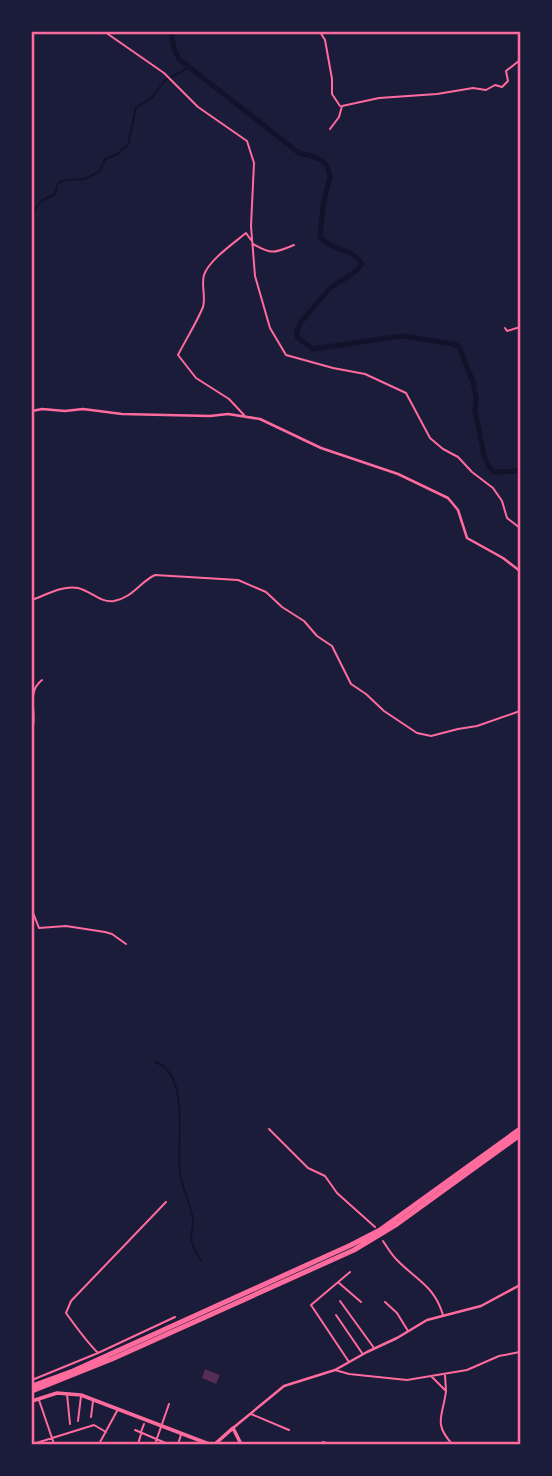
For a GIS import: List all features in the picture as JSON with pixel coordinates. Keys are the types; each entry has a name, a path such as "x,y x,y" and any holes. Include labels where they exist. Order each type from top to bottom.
{"highway":[{"path":"32,1389 361,1240 433,1193 520,1129"},
{"path":"32,1389 112,1359 354,1250 431,1201 520,1135"}],"main road":[{"path":"32,1401 57,1393 81,1395 212,1444 233,1428 241,1444"}],"street":[{"path":"105,32 169,78 198,107 247,141 254,163 252,257 257,286 270,328 286,355 365,374 406,393 430,438 458,457 493,488 502,501 508,519 520,528"},
{"path":"320,32 325,40 332,79 331,94 341,108 340,117 330,129"},
{"path":"341,108 379,98 502,86 508,81 506,71 520,60"},
{"path":"244,416 229,400 196,378 178,355 204,305 205,273 224,250 246,233 252,242 272,253 281,253 294,245"},
{"path":"505,328 507,331 520,327"},
{"path":"32,411 83,409 122,414 244,416 273,424 339,455 398,474 448,498 458,510 467,538 520,571"},
{"path":"32,600 58,589 75,588 113,601 135,593 144,582 155,575 238,580 266,592 282,607 304,621 317,636 332,646 351,684 417,733 430,736 477,726 520,711"},
{"path":"32,731 34,688 42,680"},
{"path":"32,910 39,928 66,926 112,933 126,944"},
{"path":"269,1129 308,1168 325,1176 337,1193 375,1227"},
{"path":"98,1353 86,1342 75,1322 66,1313 71,1301 166,1202"},
{"path":"383,1241 396,1259 430,1288 444,1317"},
{"path":"349,1362 311,1305 350,1272"},
{"path":"338,1282 361,1302"},
{"path":"233,1428 284,1386 335,1370 427,1320 481,1306 520,1285"},
{"path":"340,1301 374,1348"},
{"path":"385,1302 397,1313 409,1331"},
{"path":"336,1315 363,1354"},
{"path":"32,1380 176,1318"},
{"path":"335,1370 407,1380 467,1370 499,1356 520,1352"},
{"path":"444,1374 446,1391 439,1422 441,1430 452,1444"},
{"path":"432,1377 446,1391"},
{"path":"441,1385 446,1382"},
{"path":"66,1393 69,1424"},
{"path":"78,1421 81,1395"},
{"path":"39,1399 54,1444"},
{"path":"91,1417 93,1400"},
{"path":"155,1444 169,1405"},
{"path":"99,1444 118,1410"},
{"path":"250,1413 289,1430"},
{"path":"138,1444 144,1424"},
{"path":"33,1444 94,1425 106,1432"},
{"path":"135,1430 168,1444"},
{"path":"178,1444 182,1434"},
{"path":"79,1444 85,1444"},
{"path":"322,1444 329,1444"}],"building":[{"path":"205,1369 220,1375 216,1384 202,1378"}],"waterway":[{"path":"171,32 179,59 299,153 320,159 327,166 330,177 323,206 320,237 330,245 353,255 362,264 355,272 330,288 301,322 296,333 298,338 313,349 402,336 454,344 459,347 473,382 475,411 488,465 494,472 520,471"},
{"path":"32,213 41,201 55,194 58,183 85,179 100,171 105,159 128,145 136,107 152,98 165,80 190,67"},
{"path":"155,1062 166,1069 174,1080 178,1095 180,1173 193,1220 192,1243 201,1261"}]}
